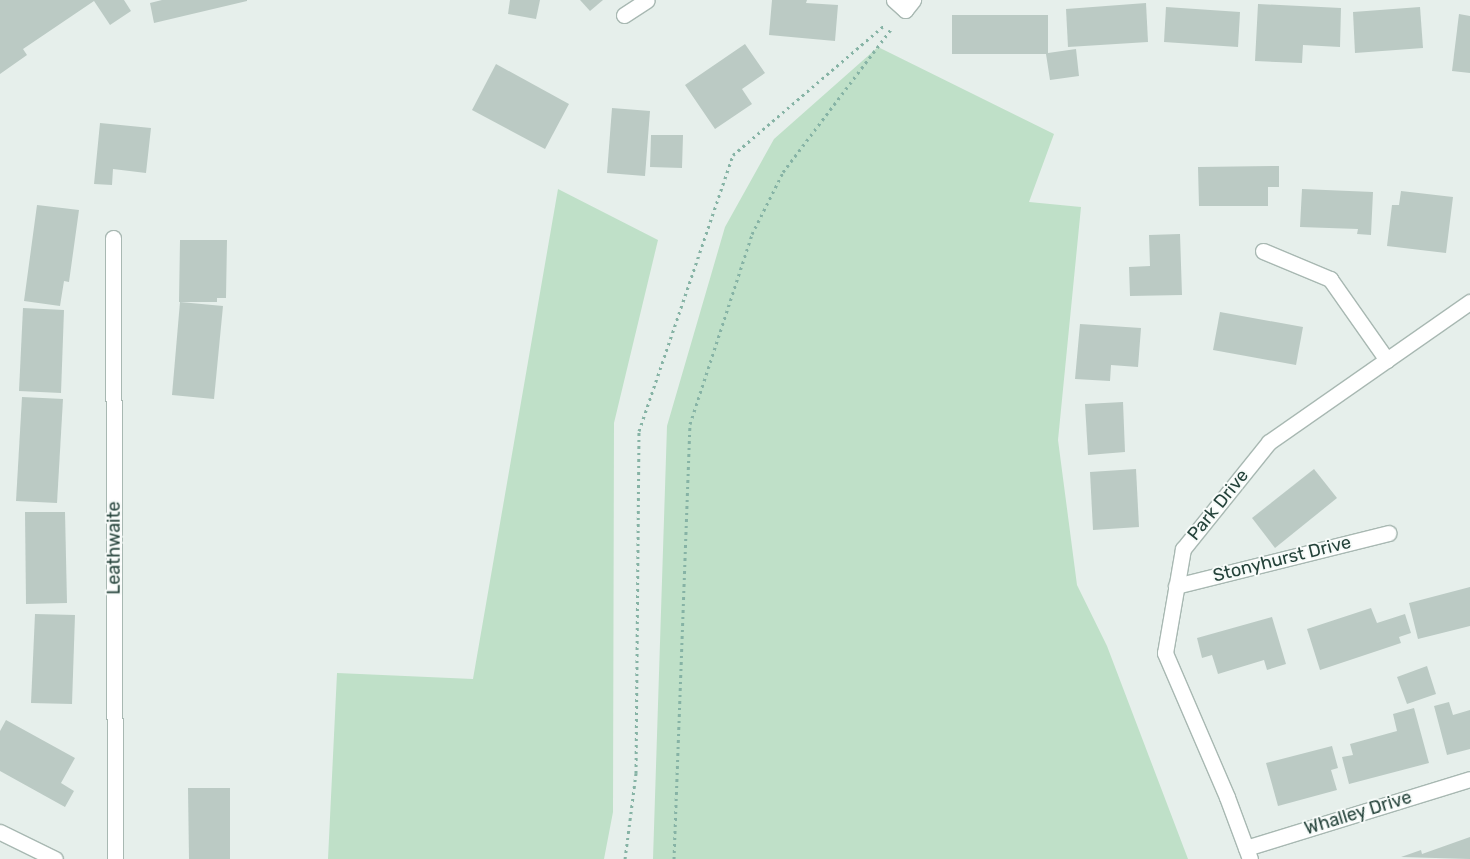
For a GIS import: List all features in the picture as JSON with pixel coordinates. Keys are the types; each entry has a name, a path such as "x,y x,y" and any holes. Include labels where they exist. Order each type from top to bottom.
{"street":[{"path":"624,15 647,0"},
{"name":"Leathwaite","path":"113,238 115,859"},
{"path":"1263,251 1330,278 1387,360"},
{"name":"Park Drive","path":"1248,853 1165,653 1183,549 1269,442 1470,302"},
{"name":"Stonyhurst Drive","path":"1176,586 1388,532"},
{"name":"Whalley Drive","path":"1248,853 1470,779"},
{"path":"0,832 55,859"}],"path":[{"path":"625,859 636,773 639,432 733,155 904,3"},
{"path":"674,859 690,424 752,234 783,172 904,3"}],"green space":[{"path":"878,47 1054,134 1029,202 1081,207 1058,440 1077,585 1107,646 1188,859 653,859 667,426 725,227 774,139"},
{"path":"558,189 658,240 614,423 613,812 604,859 328,859 337,673 473,679"}],"building":[{"path":"0,0 124,0 131,11 110,25 94,1 23,49 27,55 0,74"},
{"path":"162,0 247,1 154,23 150,3"},
{"path":"510,0 540,0 536,19 508,14"},
{"path":"580,0 603,0 590,11"},
{"path":"772,0 807,0 806,3 838,5 835,41 769,35"},
{"path":"1146,3 1148,42 1068,47 1066,9"},
{"path":"1258,4 1341,8 1340,47 1303,45 1302,63 1255,61"},
{"path":"1166,7 1240,12 1238,47 1164,42"},
{"path":"1420,7 1423,48 1355,53 1353,12"},
{"path":"1459,14 1470,16 1470,73 1452,71"},
{"path":"952,15 1048,15 1048,53 1076,49 1079,76 1050,80 1046,54 952,54"},
{"path":"745,44 765,73 742,89 752,104 715,129 685,85"},
{"path":"496,64 569,104 545,149 472,110"},
{"path":"612,108 650,111 645,176 607,173"},
{"path":"100,123 151,128 146,173 113,169 112,185 94,184"},
{"path":"651,135 683,135 682,168 650,167"},
{"path":"1279,166 1279,187 1268,187 1268,206 1199,206 1198,167"},
{"path":"1302,189 1373,192 1371,235 1357,234 1358,229 1300,227"},
{"path":"1401,191 1453,197 1446,253 1387,246 1392,205 1399,205"},
{"path":"37,205 79,210 69,282 64,281 60,306 24,301"},
{"path":"1180,234 1182,295 1130,296 1129,267 1150,266 1149,235"},
{"path":"180,240 227,240 226,298 217,298 217,302 179,302"},
{"path":"180,302 223,306 214,399 172,395"},
{"path":"23,308 64,310 61,393 19,391"},
{"path":"1220,312 1303,327 1296,365 1213,350"},
{"path":"1080,324 1141,328 1138,367 1111,365 1110,381 1075,379"},
{"path":"22,397 63,399 57,503 16,501"},
{"path":"1123,402 1125,452 1088,455 1085,404"},
{"path":"1136,469 1139,527 1093,530 1090,472"},
{"path":"1314,469 1337,498 1275,548 1252,518"},
{"path":"25,512 65,512 67,603 26,604"},
{"path":"1470,587 1470,626 1418,639 1409,603"},
{"path":"1371,608 1377,623 1405,614 1411,633 1399,637 1401,643 1320,670 1307,629"},
{"path":"35,614 75,615 72,704 31,703"},
{"path":"1272,617 1286,664 1267,670 1264,660 1218,674 1212,655 1202,658 1197,638"},
{"path":"1427,666 1436,694 1407,704 1397,677"},
{"path":"1449,702 1453,715 1470,710 1470,749 1447,755 1434,706"},
{"path":"1414,708 1429,763 1349,784 1342,757 1353,755 1350,744 1397,731 1393,714"},
{"path":"6,720 75,758 61,783 74,791 65,807 0,771 0,731"},
{"path":"1332,746 1338,768 1331,770 1337,790 1278,806 1266,763"},
{"path":"188,788 230,788 230,859 189,859"},
{"path":"1470,837 1470,859 1401,857 1421,850 1422,854"}]}
